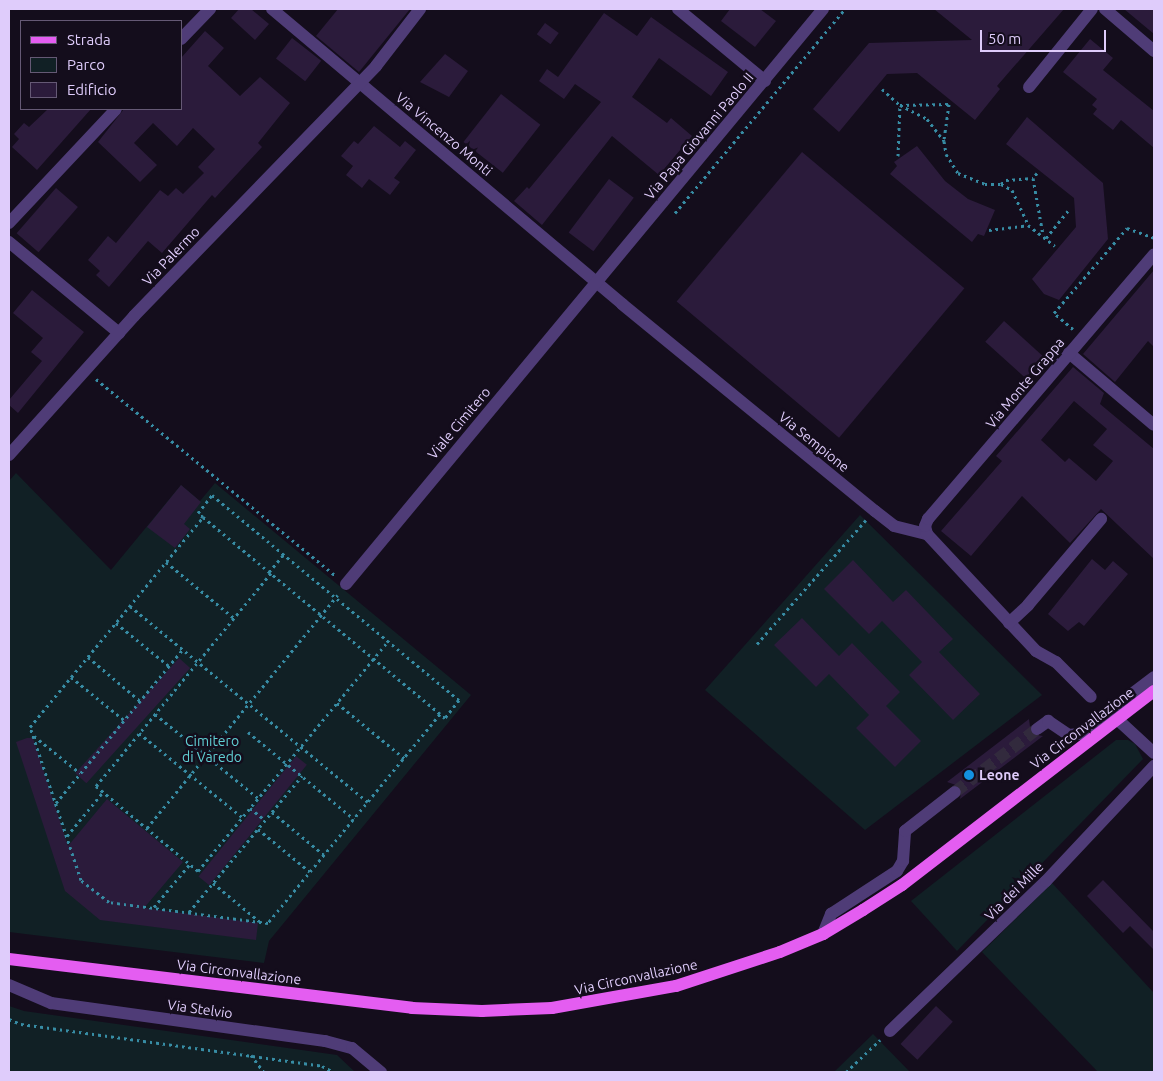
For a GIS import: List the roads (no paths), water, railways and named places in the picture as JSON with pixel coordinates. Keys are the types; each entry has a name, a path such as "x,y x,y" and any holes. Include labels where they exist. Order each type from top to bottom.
{"main road":[{"name":"Via Circonvallazione","path":"9,959 412,1008 482,1012 552,1008 676,986 729,971 822,934 902,885 1154,691"}],"street":[{"path":"182,38 210,9"},
{"name":"Via Vincenzo Monti","path":"272,9 596,282"},
{"name":"Via Palermo","path":"9,455 119,333 360,83 420,9"},
{"path":"680,9 765,81"},
{"name":"Via Papa Giovanni Paolo II","path":"596,282 823,9"},
{"path":"1029,87 1092,9"},
{"path":"1105,9 1154,51"},
{"path":"9,223 115,110"},
{"path":"9,242 119,333"},
{"name":"Via Monte Grappa","path":"927,534 925,526 928,519 1154,254"},
{"name":"Via Sempione","path":"596,282 894,526 927,534"},
{"name":"Viale Cimitero","path":"346,584 596,282"},
{"path":"1069,353 1154,426"},
{"path":"1009,622 1028,605 1101,519"},
{"path":"927,534 1036,651 1056,662 1090,697"},
{"path":"1037,729 1048,721 1070,735 1079,734 1154,677"},
{"path":"1117,719 1153,749"},
{"name":"Via dei Mille","path":"890,1031 1046,881 1154,766"},
{"path":"822,934 831,914 896,871 903,861 905,831 955,792"},
{"name":"Via Stelvio","path":"9,985 51,1003 325,1041 352,1048 381,1072"}],"tunnel":[{"path":"955,792 1037,729"}],"place":[{"name":"Leone","path":"969,775"}],"park label":[{"name":"Cimitero di Varedo","path":"212,750"}]}
